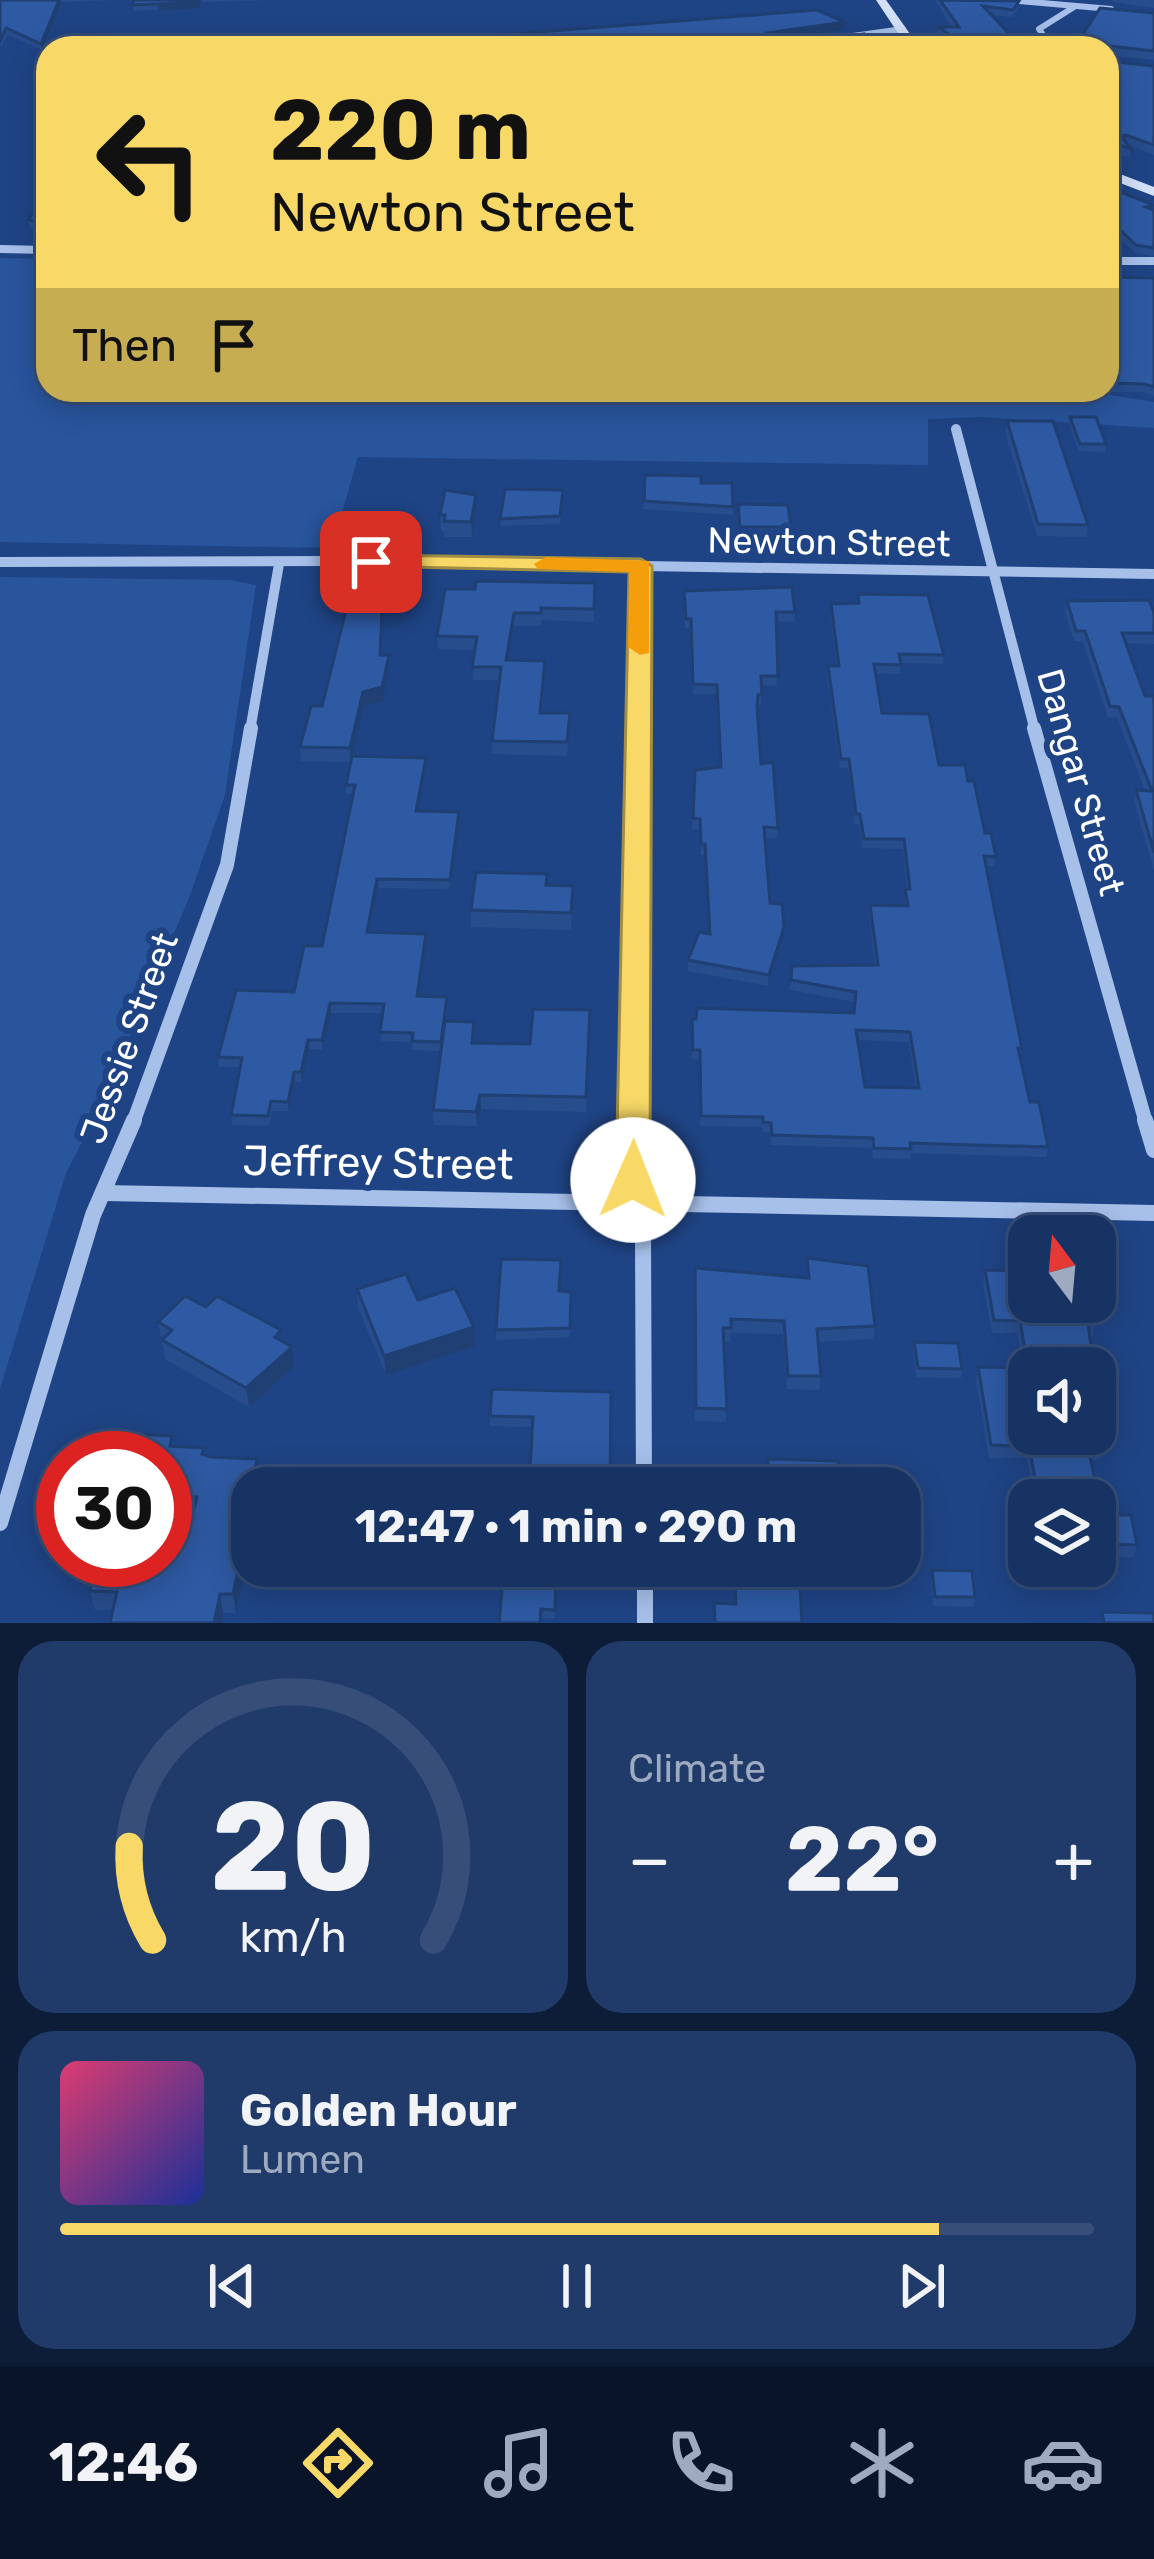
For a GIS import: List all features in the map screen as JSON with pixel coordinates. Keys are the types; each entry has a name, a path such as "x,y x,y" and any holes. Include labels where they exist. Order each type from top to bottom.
{"main road":[{"path":"881,0 907,36"},
{"path":"1119,178 1154,192"}],"street":[{"path":"1008,0 1114,9"},
{"path":"1044,36 1039,29 1075,6"},
{"path":"853,36 903,29"},
{"path":"0,249 36,250"},
{"path":"1119,261 1154,261"},
{"name":"Dangar Street","path":"956,428 990,572 1154,1150"},
{"name":"Newton Street","path":"0,562 1154,574"},
{"name":"Jessie Street","path":"0,1523 93,1215 227,865 279,564"},
{"path":"641,566 633,1180 643,1232 644,1467"},
{"name":"Jeffrey Street","path":"105,1192 1154,1214"},
{"path":"645,1587 645,1623"}],"shaded area":[{"path":"0,258 36,259 36,402 1119,402 1119,396 1154,402 1154,428 981,417 928,419 928,465 358,457 332,548 0,542"},
{"path":"0,577 229,580 256,585 225,795 189,898 101,1105 66,1173 0,1389"}],"building":[{"path":"0,0 59,0 44,36 36,36 36,42 6,28 0,42"},
{"path":"134,0 200,0 200,2 132,5"},
{"path":"940,0 1019,1 1013,10 983,6 1012,36 952,36 938,27 959,27"},
{"path":"1100,8 1154,13 1154,51 1119,47 1119,36 1082,36"},
{"path":"817,10 845,22 766,33 513,34"},
{"path":"1119,62 1154,66 1154,145 1121,136 1131,149 1119,144"},
{"path":"1119,192 1154,205 1146,207 1154,210 1154,248 1136,245 1119,229"},
{"path":"1119,277 1154,278 1154,387 1119,383"},
{"path":"1070,417 1096,417 1106,444 1080,444"},
{"path":"1007,421 1053,421 1088,525 1038,524"},
{"path":"645,475 701,476 701,483 732,483 733,507 644,501"},
{"path":"505,489 563,490 560,516 500,519"},
{"path":"445,490 476,495 471,522 444,521 445,515 440,515"},
{"path":"738,504 788,505 791,527 740,527"},
{"path":"476,581 595,583 594,609 541,608 541,613 514,613 506,660 545,661 540,713 570,713 567,742 492,741 501,667 472,667 477,637 437,636 445,589 475,589"},
{"path":"792,587 795,612 776,612 778,676 761,676 757,706 761,764 773,762 778,828 764,827 770,903 782,904 784,927 769,975 688,960 699,932 710,934 705,844 701,844 700,819 693,818 695,770 721,767 717,685 693,684 691,619 686,619 684,591"},
{"path":"383,593 380,655 389,655 382,687 363,692 350,748 300,747 311,706 322,706 350,594"},
{"path":"858,594 928,595 944,655 899,654 901,665 874,664 882,713 929,714 939,765 965,765 968,781 974,781 985,833 991,833 996,857 984,856 1022,1049 1018,1048 1030,1102 1039,1102 1048,1147 910,1143 911,1149 874,1148 873,1138 772,1135 771,1123 763,1122 763,1117 701,1116 700,1050 693,1050 692,1019 696,1019 697,1008 854,1013 856,992 791,980 792,966 878,965 870,905 908,906 904,839 864,839 849,759 841,759 828,666 839,666 831,604 859,603","holes":["856,1030 910,1032 919,1088 865,1087"]},
{"path":"1149,600 1154,633 1122,633 1145,696 1154,696 1154,852 1136,790 1152,791 1119,707 1110,706 1085,631 1076,631 1067,601"},
{"path":"352,756 426,758 416,811 459,812 450,880 377,879 367,932 426,934 417,996 447,997 441,1042 412,1041 413,1033 380,1032 384,1004 330,1003 322,1040 308,1040 288,1102 271,1101 268,1116 231,1115 242,1058 218,1057 236,990 294,992 304,946 322,946 355,785 346,785"},
{"path":"476,872 547,874 546,885 573,886 571,913 471,910"},
{"path":"533,1009 590,1010 586,1097 480,1095 476,1112 433,1110 445,1021 474,1022 472,1043 530,1044"},
{"path":"807,1258 868,1266 875,1326 817,1329 821,1376 788,1376 784,1321 731,1319 731,1328 723,1328 727,1409 696,1408 695,1268 809,1278"},
{"path":"501,1259 561,1260 559,1291 571,1292 570,1328 496,1330"},
{"path":"985,1270 1008,1271 1008,1321 994,1320"},
{"path":"406,1274 418,1300 455,1288 474,1327 384,1356 357,1289"},
{"path":"185,1296 206,1307 217,1296 281,1330 275,1337 292,1347 246,1388 162,1340 172,1330 158,1322"},
{"path":"1020,1323 1088,1323 1091,1347 1024,1347"},
{"path":"914,1342 958,1343 962,1369 918,1368"},
{"path":"978,1367 1008,1368 1008,1445 991,1445"},
{"path":"492,1389 611,1392 610,1467 530,1467 533,1417 490,1416"},
{"path":"192,1447 204,1448 202,1454 210,1457 257,1459 255,1467 231,1467 234,1587 233,1594 220,1594 214,1623 110,1623 117,1592 90,1591 91,1587 192,1587 192,1517 197,1497 192,1497"},
{"path":"1031,1455 1090,1455 1095,1479 1035,1479"},
{"path":"768,1459 838,1461 838,1467 768,1467"},
{"path":"1116,1515 1131,1515 1137,1545 1116,1544"},
{"path":"932,1570 972,1571 975,1597 935,1597"},
{"path":"502,1587 556,1587 555,1610 541,1609 540,1623 499,1623"},
{"path":"735,1587 800,1587 802,1623 715,1623 714,1603 736,1604"},
{"path":"1102,1612 1154,1613 1154,1623 1104,1623"}],"slow traffic":[{"path":"546,564 641,566 640,647"}],"route":[{"path":"371,562 641,566 633,1180"}]}
